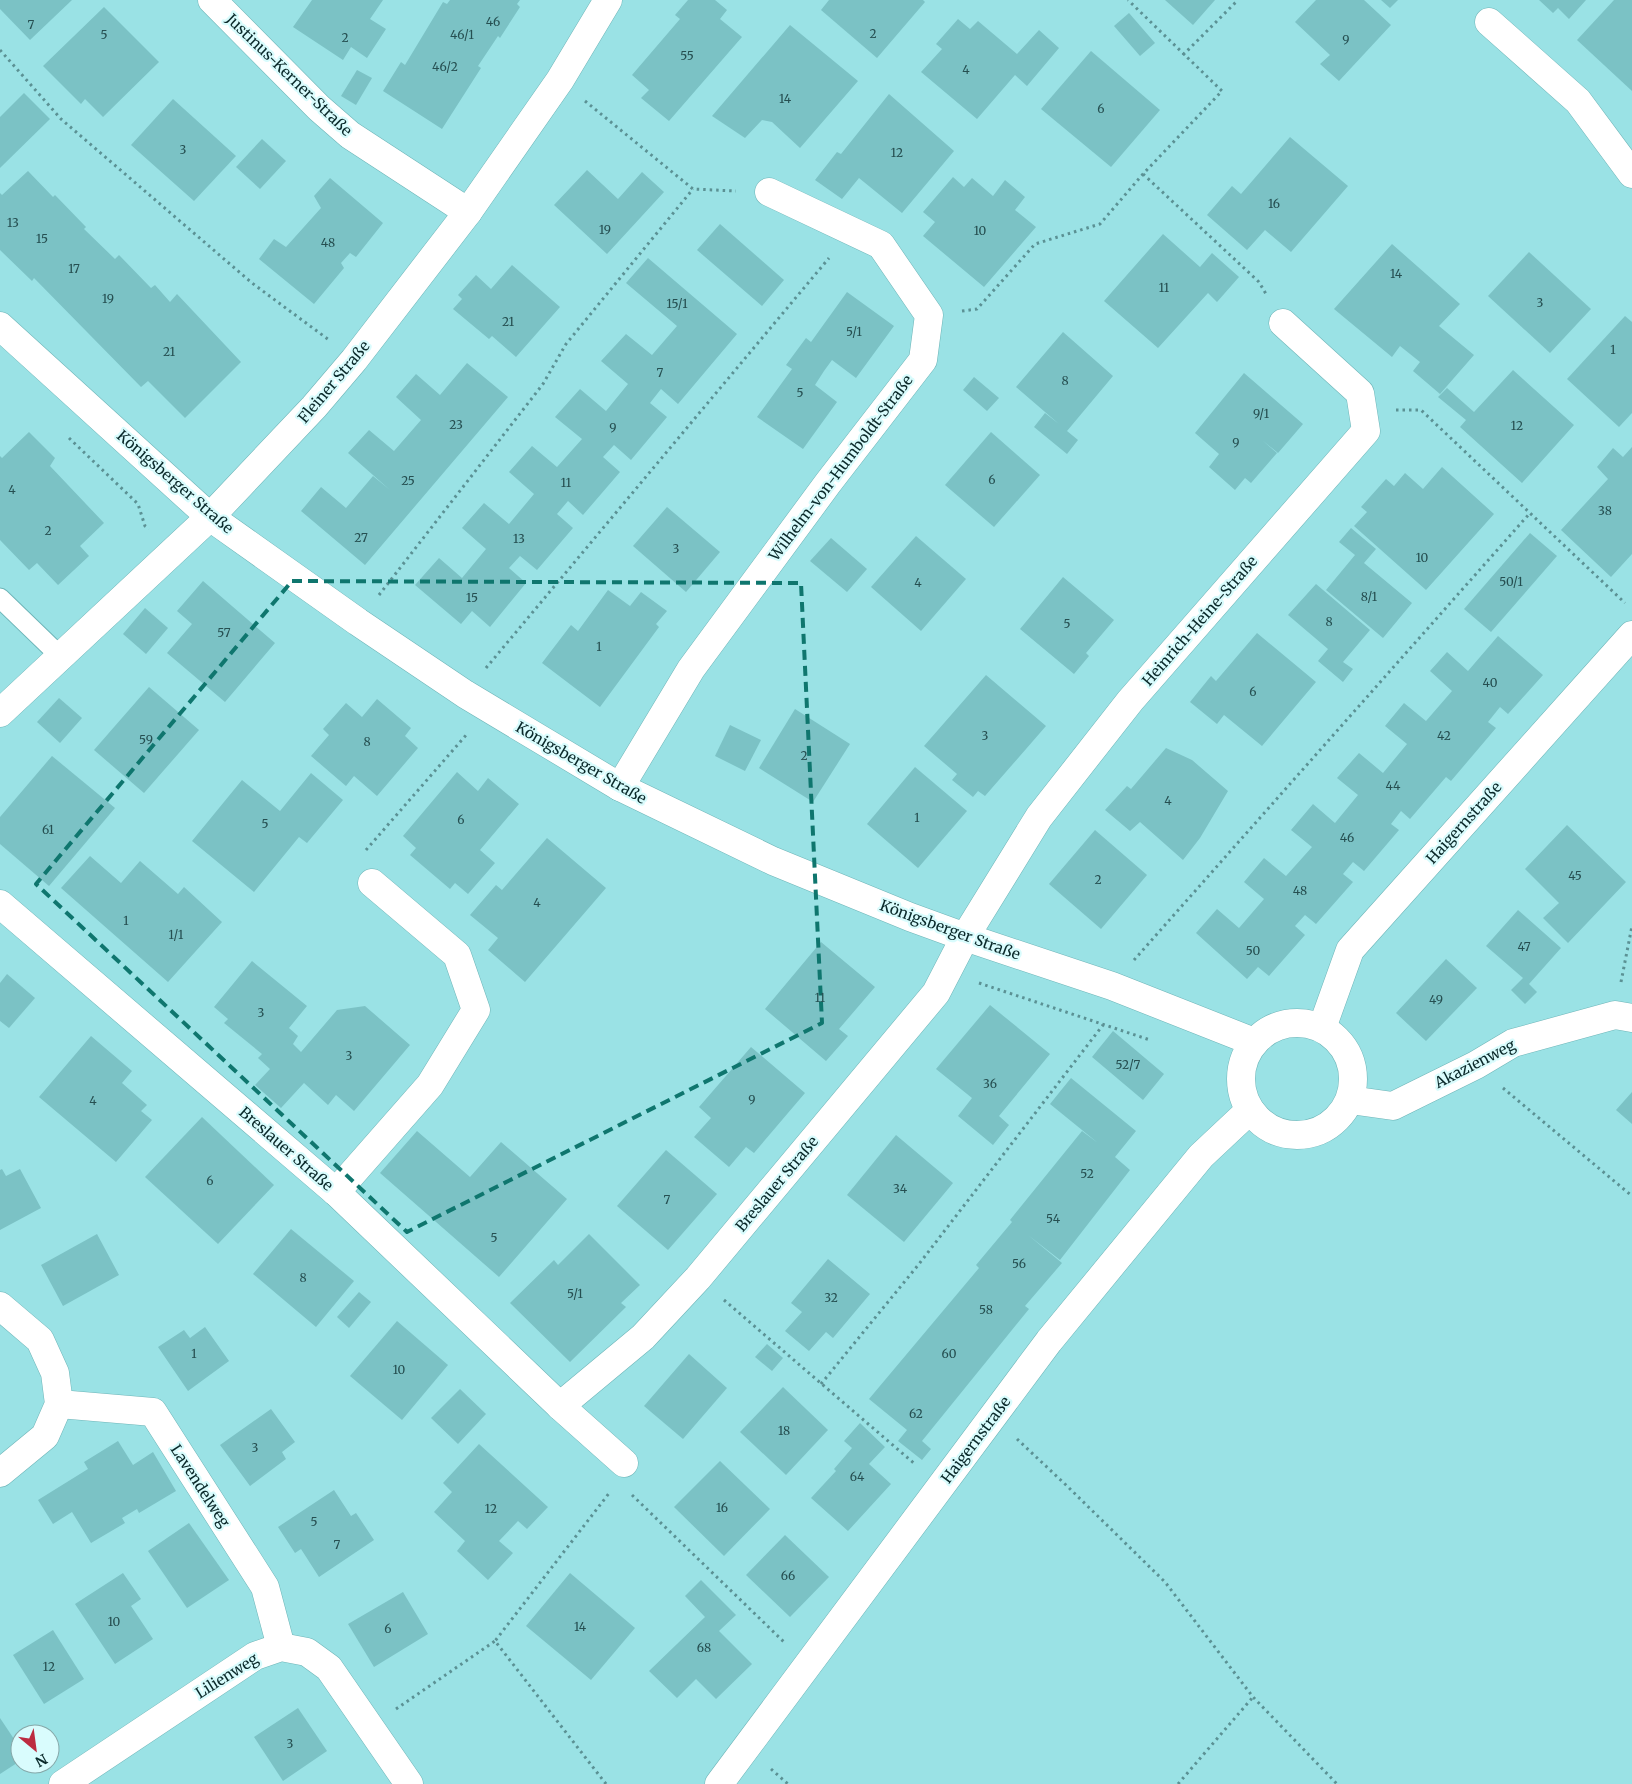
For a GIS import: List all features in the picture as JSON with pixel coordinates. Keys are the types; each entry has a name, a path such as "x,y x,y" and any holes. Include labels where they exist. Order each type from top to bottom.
{"street":[{"name":"Justinus-Kerner-Straße","path":"212,0 319,108 350,135 468,212"},
{"name":"Fleiner Straße","path":"0,713 210,517 314,407 354,360 468,212 560,80 608,0"},
{"path":"1489,22 1578,101 1632,174"},
{"path":"769,192 882,245 929,315"},
{"name":"Wilhelm-von-Humboldt-Straße","path":"620,788 691,669 828,483 923,360 929,315"},
{"name":"Heinrich-Heine-Straße","path":"965,937 1040,817 1130,701 1366,431 1360,393 1283,323"},
{"name":"Königsberger Straße","path":"0,326 210,517 358,622 464,694 620,788 773,862 965,937 1120,989 1254,1042"},
{"name":"Haigernstraße","path":"1322,1028 1350,950 1628,646"},
{"path":"336,1192 430,1085 476,1010 457,955 372,883"},
{"name":"Breslauer Straße","path":"0,904 336,1192 560,1406 621,1472"},
{"name":"Breslauer Straße","path":"560,1406 643,1336 698,1278 936,993 965,937"},
{"name":"Akazienweg","path":"1350,1100 1393,1106 1476,1065 1512,1043 1624,1016"},
{"path":"1294,1022 1322,1028 1339,1041 1349,1057 1354,1080 1350,1100 1339,1116 1317,1131 1294,1135 1271,1129 1250,1110 1241,1091 1242,1066 1254,1042 1270,1029 1294,1022"},
{"name":"Haigernstraße","path":"719,1784 1049,1341 1201,1156 1250,1110"},
{"path":"0,1306 40,1340 55,1372 59,1404 45,1436 0,1472"},
{"name":"Lavendelweg","path":"59,1404 153,1412 265,1587 281,1647"},
{"name":"Lilienweg","path":"64,1784 254,1656 281,1647 307,1652 329,1668 409,1784"}],"lane":[{"path":"0,598 60,656"}],"path":[{"path":"929,315 977,309 1035,244 1100,224 1143,174 1222,91 1128,0"},
{"path":"1183,55 1238,0"},
{"path":"0,50 61,119 252,283 354,360"},
{"path":"560,80 693,189 769,192"},
{"path":"1143,174 1258,282 1283,323"},
{"path":"358,622 543,384 566,344 693,189"},
{"path":"464,694 851,230"},
{"path":"1363,410 1421,410 1625,603"},
{"path":"821,1384 919,1264 1120,989 1530,513"},
{"path":"372,883 361,855 488,708"},
{"path":"1624,1016 1632,926"},
{"path":"1476,1065 1632,1196"},
{"path":"698,1278 941,1487"},
{"path":"993,1417 1165,1582 1253,1697 1337,1784"},
{"path":"370,1728 495,1642 621,1472 808,1665"},
{"path":"495,1642 606,1784"},
{"path":"1178,1784 1253,1697"}],"highlighted area":[{"path":"292,581 801,583 822,1023 407,1232 36,884"}],"building":[{"path":"0,0 72,0 30,40 0,9"},
{"path":"312,0 383,0 370,19 386,29 367,58 351,47 343,60 293,27"},
{"path":"450,0 520,0 517,4 520,7 500,38 498,36 478,66 481,68 442,129 383,91 401,62 405,65 443,2 447,4"},
{"path":"688,0 715,0 727,10 720,19 742,37 669,121 641,98 649,90 632,75 680,19 675,15"},
{"path":"829,0 923,0 925,2 877,58 821,10"},
{"path":"1165,0 1215,0 1193,25"},
{"path":"1316,0 1364,0 1391,25 1339,81 1320,64 1330,55 1295,22"},
{"path":"1381,0 1398,0 1390,8"},
{"path":"1539,0 1586,0 1569,19 1558,8 1553,13"},
{"path":"1614,0 1632,0 1632,91 1577,40"},
{"path":"104,7 159,62 103,117 85,99 81,104 43,66"},
{"path":"1129,13 1155,43 1140,56 1114,26"},
{"path":"958,19 970,29 978,21 1017,54 1039,30 1059,48 1027,86 1015,75 977,119 921,72 942,49 936,44"},
{"path":"790,25 858,81 800,148 772,122 762,120 745,138 712,116"},
{"path":"1091,51 1160,110 1111,167 1041,109"},
{"path":"357,70 372,78 356,105 341,96"},
{"path":"24,93 50,119 0,168 0,117"},
{"path":"889,94 954,151 902,213 859,178 842,199 815,180 837,152 841,154"},
{"path":"173,99 236,156 194,201 131,145"},
{"path":"1290,137 1348,186 1291,252 1265,230 1247,250 1207,215 1232,186 1241,194"},
{"path":"262,139 286,161 260,189 236,167"},
{"path":"587,170 618,199 642,172 664,192 607,254 554,205"},
{"path":"28,171 53,197 55,195 86,227 84,229 115,259 119,255 151,288 155,285 170,302 177,294 241,362 185,418 148,381 141,387 34,278 32,281 0,250 0,193 2,195"},
{"path":"953,177 964,187 972,178 993,196 1005,180 1025,197 1015,210 1036,227 984,287 923,236 935,222 923,212"},
{"path":"330,178 383,223 356,257 350,253 341,263 344,268 314,304 259,259 274,239 286,247 321,208 314,196"},
{"path":"720,224 784,280 762,306 697,250"},
{"path":"1163,234 1200,267 1212,253 1239,277 1217,302 1208,293 1158,348 1104,301"},
{"path":"1392,244 1460,304 1439,326 1474,355 1440,394 1413,371 1420,362 1400,346 1392,357 1334,309"},
{"path":"1529,252 1591,309 1550,353 1488,296"},
{"path":"648,258 737,334 678,404 661,389 650,403 667,417 631,460 614,445 603,457 620,472 583,515 568,501 557,514 573,528 537,570 520,556 509,568 526,583 490,627 472,611 461,624 415,585 439,558 462,578 486,549 462,528 484,503 509,524 534,494 509,472 532,446 557,467 582,439 555,417 580,389 606,411 628,384 601,361 626,334 652,355 677,326 626,283"},
{"path":"512,265 560,307 516,357 492,336 489,339 453,309 462,299 458,295 476,275 491,289"},
{"path":"847,292 894,326 856,378 832,360 815,385 837,402 803,449 757,417 792,369 786,365 806,338 811,342"},
{"path":"1625,316 1632,322 1632,413 1619,427 1567,379"},
{"path":"1063,332 1113,376 1067,431 1078,440 1067,454 1034,427 1045,413 1059,424 1016,387"},
{"path":"467,363 508,397 365,565 301,511 321,487 346,508 373,476 390,490 348,453 369,430 394,451 421,420 396,397 416,374 440,395"},
{"path":"1513,370 1574,425 1522,483 1460,427 1466,420 1438,397 1447,388 1474,412"},
{"path":"1244,373 1303,424 1278,453 1262,440 1277,453 1251,483 1245,478 1235,490 1209,467 1219,454 1195,433"},
{"path":"974,377 999,398 987,411 963,390"},
{"path":"29,432 55,458 50,466 104,523 80,546 89,556 58,585 37,563 29,570 0,540 0,456 2,458"},
{"path":"991,432 1040,475 994,527 945,485"},
{"path":"1632,447 1632,554 1611,577 1561,530 1608,479 1597,467 1613,448 1623,457"},
{"path":"1442,467 1494,514 1426,590 1354,526 1367,512 1361,507 1386,479 1394,486 1405,473 1423,489"},
{"path":"667,507 720,552 686,592 633,546"},
{"path":"1351,528 1376,549 1364,563 1412,603 1383,638 1326,590 1355,555 1339,542"},
{"path":"1530,533 1557,556 1491,632 1464,609"},
{"path":"916,536 966,579 921,631 871,587"},
{"path":"831,538 867,569 847,592 810,561"},
{"path":"1063,577 1114,620 1086,653 1089,656 1074,674 1020,629"},
{"path":"203,581 275,643 225,702 167,653 192,624 177,611"},
{"path":"1316,584 1370,630 1343,662 1353,669 1343,682 1318,661 1328,649 1288,615"},
{"path":"608,590 630,606 641,592 667,611 656,624 659,627 600,707 542,663 571,625 578,631"},
{"path":"145,608 168,628 146,654 123,634"},
{"path":"1257,633 1316,682 1262,746 1224,715 1217,724 1190,702 1211,676 1216,681"},
{"path":"1498,636 1543,675 1508,714 1500,707 1488,722 1496,728 1451,781 1446,777 1410,819 1401,811 1391,824 1399,830 1364,871 1353,862 1343,874 1353,882 1316,924 1305,915 1295,926 1305,935 1269,976 1258,967 1247,979 1196,933 1217,909 1239,928 1264,899 1244,882 1264,858 1286,876 1312,847 1291,830 1313,804 1335,823 1358,795 1337,778 1359,753 1383,773 1407,744 1385,726 1404,703 1426,721 1452,691 1430,671 1447,652 1468,671"},
{"path":"986,675 1046,726 985,796 978,791 973,797 952,780 957,774 924,746"},
{"path":"149,687 199,730 144,793 94,750"},
{"path":"59,698 82,718 60,743 37,722"},
{"path":"377,699 411,728 405,736 418,748 377,796 354,776 346,786 311,756 329,735 323,729 346,703 362,717"},
{"path":"795,709 850,744 813,802 759,768"},
{"path":"730,725 761,740 745,771 715,756"},
{"path":"1166,748 1192,760 1228,791 1200,838 1183,860 1140,822 1130,831 1105,810 1127,786 1131,789"},
{"path":"52,756 115,808 49,886 0,844 0,817"},
{"path":"915,767 967,811 918,868 867,824"},
{"path":"457,772 478,791 488,778 519,804 480,850 495,863 468,894 455,883 450,889 410,855 416,848 403,836"},
{"path":"311,773 343,800 307,843 299,837 254,892 192,841 242,780 280,811"},
{"path":"1567,825 1626,882 1568,943 1543,918 1559,903 1525,869"},
{"path":"1095,830 1147,875 1101,929 1049,884"},
{"path":"547,838 606,888 525,982 488,950 498,938 470,915 496,885 502,890"},
{"path":"90,856 121,883 140,861 178,894 184,887 222,922 168,982 61,888"},
{"path":"1518,910 1561,948 1529,984 1537,992 1525,1004 1511,990 1523,978 1486,946"},
{"path":"821,942 875,987 839,1029 848,1036 826,1061 765,1009"},
{"path":"1446,959 1477,988 1426,1041 1396,1013"},
{"path":"252,961 307,1006 289,1028 298,1036 293,1044 301,1052 337,1010 365,1006 410,1045 354,1111 336,1095 328,1105 304,1083 281,1108 255,1085 270,1069 258,1058 262,1054 224,1023 228,1019 214,1007"},
{"path":"7,974 35,998 9,1028 0,1021 0,983"},
{"path":"990,1005 1050,1054 999,1116 1009,1125 993,1145 958,1116 972,1098 936,1069"},
{"path":"1113,1031 1164,1074 1143,1100 1092,1057"},
{"path":"91,1036 132,1071 122,1083 147,1105 141,1111 152,1120 116,1162 39,1097"},
{"path":"751,1047 805,1093 754,1153 746,1147 729,1167 694,1137 711,1118 699,1107"},
{"path":"1071,1078 1136,1131 1115,1157 1130,1170 1060,1260 1028,1235 1062,1263 1025,1306 1029,1309 922,1441 931,1449 922,1460 898,1441 907,1430 869,1399 979,1268 976,1265 1012,1222 1010,1220 1082,1131 1098,1143 1050,1104"},
{"path":"1632,1092 1632,1124 1616,1110"},
{"path":"202,1117 274,1185 218,1244 145,1177"},
{"path":"417,1131 470,1177 501,1142 567,1199 499,1277 380,1173"},
{"path":"896,1135 953,1183 904,1242 847,1195"},
{"path":"666,1150 717,1194 668,1250 617,1206"},
{"path":"2,1169 6,1176 20,1169 41,1208 0,1230 0,1170"},
{"path":"291,1229 354,1281 316,1327 253,1274"},
{"path":"97,1234 119,1275 63,1306 41,1265"},
{"path":"589,1234 640,1285 621,1303 626,1307 570,1362 510,1303 554,1260 558,1265"},
{"path":"828,1259 870,1294 833,1338 826,1332 809,1351 785,1331 802,1312 791,1303"},
{"path":"359,1292 371,1302 349,1328 337,1317"},
{"path":"397,1321 448,1365 402,1420 350,1376"},
{"path":"205,1327 229,1361 188,1391 158,1347 184,1330 190,1338"},
{"path":"767,1344 783,1358 772,1371 755,1357"},
{"path":"689,1354 727,1388 683,1439 644,1406"},
{"path":"783,1387 828,1430 786,1475 740,1432"},
{"path":"460,1389 486,1414 458,1444 431,1418"},
{"path":"271,1409 295,1442 282,1452 286,1459 250,1486 220,1445"},
{"path":"860,1423 885,1447 869,1464 891,1484 848,1531 811,1498 836,1471 834,1469 852,1448 844,1441"},
{"path":"118,1441 133,1465 153,1452 176,1491 139,1513 137,1509 122,1518 125,1523 91,1543 72,1512 53,1524 38,1500 88,1469 84,1462"},
{"path":"479,1444 548,1507 527,1529 518,1521 499,1541 513,1553 488,1580 457,1551 465,1541 434,1512 452,1492 443,1483"},
{"path":"720,1461 770,1509 724,1556 674,1507"},
{"path":"334,1490 351,1516 356,1513 374,1540 319,1577 301,1549 295,1553 278,1527"},
{"path":"189,1523 229,1580 187,1608 148,1551"},
{"path":"785,1535 829,1577 790,1617 746,1575"},
{"path":"123,1573 141,1599 131,1606 153,1639 115,1664 75,1604"},
{"path":"570,1573 635,1628 591,1680 526,1626"},
{"path":"701,1580 736,1615 719,1631 752,1664 716,1699 696,1679 677,1698 649,1671 705,1617 685,1596"},
{"path":"403,1592 428,1634 374,1667 348,1624"},
{"path":"53,1630 84,1679 44,1704 13,1655"},
{"path":"298,1708 327,1751 283,1781 254,1737"},
{"path":"0,1718 10,1733 10,1768 0,1774"}]}
